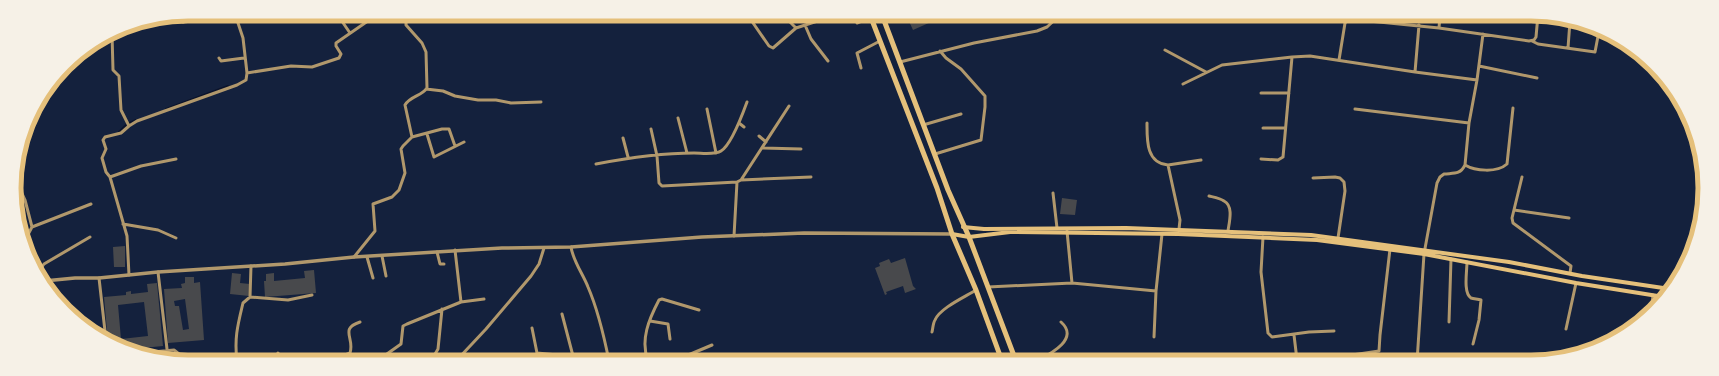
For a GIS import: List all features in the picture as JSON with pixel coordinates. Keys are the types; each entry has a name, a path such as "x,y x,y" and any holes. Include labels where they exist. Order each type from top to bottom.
{"highway":[{"path":"873,21 932,175 952,234 976,290 1000,355"},
{"path":"884,21 923,125 963,227 969,236 1014,355"},
{"path":"888,62 897,56"}],"main road":[{"path":"963,227 984,230 1057,228 1067,231 1317,240 1509,262 1664,288"},
{"path":"952,234 969,236 1010,232 1179,229 1311,235 1424,252 1451,259 1576,283 1658,296"}],"street":[{"path":"129,275 127,236 110,177 106,172 102,158 106,149 104,138 106,136 121,133 128,125 244,82 247,73 244,58 243,38 237,21"},
{"path":"342,21 350,33"},
{"path":"247,73 291,66 312,68 337,60 341,56 336,43 368,21"},
{"path":"406,21 406,25 422,43 426,52 426,89"},
{"path":"751,21 771,47 776,46 796,28 817,21"},
{"path":"789,21 796,28"},
{"path":"900,62 974,43 1037,31 1047,27 1054,21"},
{"path":"1339,60 1346,21"},
{"path":"1361,21 1419,25 1532,41 1538,44 1595,52 1597,35"},
{"path":"1439,28 1440,21"},
{"path":"1532,41 1536,37 1537,21"},
{"path":"805,25 810,39 828,61"},
{"path":"1415,72 1419,25"},
{"path":"1568,48 1570,26"},
{"path":"1417,355 1424,252 1437,183 1440,177 1446,174 1460,173 1465,165 1469,123 1480,66 1484,34"},
{"path":"112,39 113,70 119,76 122,110 128,125"},
{"path":"861,68 857,53 880,41"},
{"path":"1165,50 1206,72"},
{"path":"935,154 981,140 986,108 985,96 961,69 944,57 940,51"},
{"path":"1183,84 1206,72 1228,64 1310,56 1477,80"},
{"path":"1261,159 1278,160 1282,158 1292,57"},
{"path":"219,58 220,61 244,58"},
{"path":"1480,66 1537,78"},
{"path":"412,137 405,105 410,99 426,89 443,91 455,96 478,100 496,100 511,103 541,102"},
{"path":"1261,93 1289,93"},
{"path":"596,164 628,158 687,153 716,153 723,150 739,123 747,102"},
{"path":"741,180 789,106"},
{"path":"1465,165 1476,169 1486,169 1498,168 1507,164 1513,108"},
{"path":"707,109 716,153"},
{"path":"1355,109 1469,123"},
{"path":"923,125 961,114"},
{"path":"678,118 687,153"},
{"path":"739,123 744,127"},
{"path":"1147,123 1147,142 1151,154 1157,161 1168,165 1201,160"},
{"path":"1263,128 1286,128"},
{"path":"354,257 375,231 373,204 392,197 400,190 406,173 401,149 402,146 412,137 442,129 449,129 455,146"},
{"path":"651,129 657,156 659,183 662,186 810,177"},
{"path":"427,134 434,157 464,142"},
{"path":"760,136 766,142"},
{"path":"623,138 628,158"},
{"path":"763,148 801,149"},
{"path":"110,177 141,166 176,159"},
{"path":"1168,165 1180,220 1179,229"},
{"path":"1313,178 1335,176 1344,182 1345,191 1338,238"},
{"path":"1522,177 1512,218 1513,223 1571,266 1570,273"},
{"path":"734,236 737,182"},
{"path":"21,191 25,200 32,227"},
{"path":"1053,193 1057,228"},
{"path":"1209,196 1224,201 1228,206 1230,213 1228,231"},
{"path":"28,235 32,227 91,204"},
{"path":"1514,210 1569,218"},
{"path":"123,224 158,230 176,238"},
{"path":"1067,231 1072,283"},
{"path":"48,280 99,278 158,272 455,250 571,247 685,238 804,233 952,234"},
{"path":"1154,337 1156,291 1162,234"},
{"path":"41,268 44,264 90,237"},
{"path":"1263,237 1261,272 1268,333 1272,337 1334,330"},
{"path":"571,247 596,308 608,355"},
{"path":"462,355 486,330 531,276 539,264 544,248"},
{"path":"1352,355 1379,351 1390,249"},
{"path":"455,250 461,302"},
{"path":"437,252 440,264 444,264"},
{"path":"382,256 386,276"},
{"path":"367,257 373,278"},
{"path":"1450,322 1451,259"},
{"path":"1467,262 1467,294 1471,298 1481,300 1479,320 1473,344"},
{"path":"250,297 251,266"},
{"path":"158,272 167,349"},
{"path":"99,278 105,334"},
{"path":"988,287 1072,283 1156,291"},
{"path":"1566,329 1576,283"},
{"path":"932,332 934,323 938,316 953,304 976,290"},
{"path":"236,355 236,332 243,303 250,297 288,300 312,295"},
{"path":"1653,295 1653,302"},
{"path":"385,355 401,344 403,326 461,302 484,299"},
{"path":"647,355 644,340 650,321 661,299 699,310"},
{"path":"434,355 438,349 442,309"},
{"path":"562,314 573,355"},
{"path":"650,321 660,321 668,324 670,339"},
{"path":"345,355 350,353 352,347 349,335 350,327 353,324 360,322"},
{"path":"1047,355 1067,339 1068,332 1061,322"},
{"path":"532,328 537,354 555,355"},
{"path":"1294,335 1296,355"},
{"path":"688,355 712,345"},
{"path":"153,351 167,349 177,351 178,355"}],"building":[{"path":"909,21 933,21 913,30"},
{"path":"1062,198 1077,200 1075,215 1060,214"},
{"path":"125,246 125,267 114,267 113,247"},
{"path":"905,258 913,286 916,289 905,293 903,286 886,292 887,294 885,295 875,268 880,266 879,263 889,259 891,263"},
{"path":"314,270 316,293 265,297 264,281 266,281 266,274 274,273 274,281 305,278 304,271"},
{"path":"232,273 241,274 240,283 250,284 249,296 230,294"},
{"path":"185,277 194,277 194,283 200,282 204,340 168,343 164,289 182,288 181,284 185,283","holes":["185,299 189,329 183,330 179,306 175,306 174,301"]},
{"path":"157,283 163,346 142,348 107,335 104,297 126,295 126,292 131,291 131,294 148,292 147,284","holes":["144,302 148,336 121,339 118,305"]}],"waterway":[{"path":"166,109 228,86"},
{"path":"119,132 127,124 136,120"}]}
